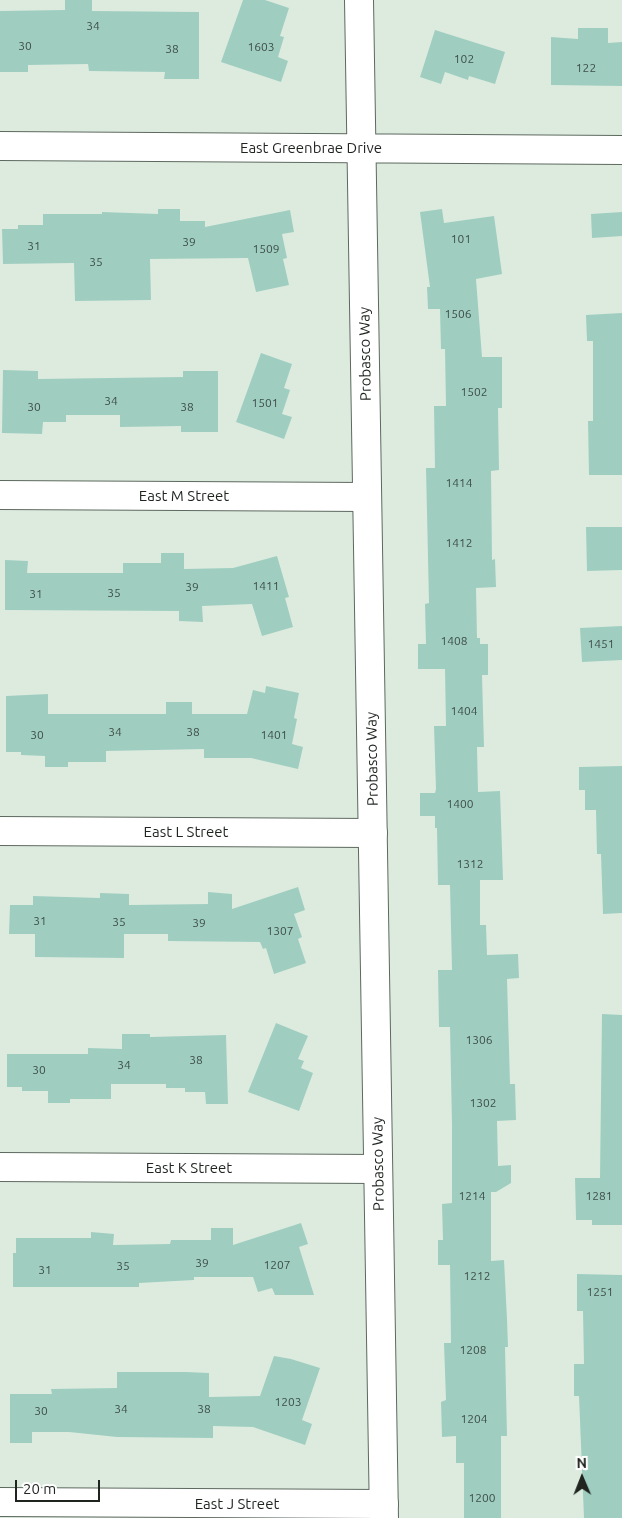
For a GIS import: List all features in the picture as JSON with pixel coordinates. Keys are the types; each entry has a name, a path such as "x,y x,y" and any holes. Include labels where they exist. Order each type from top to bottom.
{"street":[{"name":"Probasco Way","path":"359,0 384,1511"},
{"name":"East Greenbrae Drive","path":"0,146 622,150"},
{"name":"East M Street","path":"0,495 367,497"},
{"name":"East L Street","path":"0,831 373,833"},
{"name":"East K Street","path":"0,1167 378,1168"},
{"name":"East J Street","path":"0,1502 384,1511"}],"building":[{"path":"65,0 92,0 92,11 199,12 199,79 164,79 165,72 89,71 88,64 28,65 28,72 0,72 0,11 65,10"},
{"path":"243,0 265,0 289,8 280,36 284,37 278,57 288,61 281,82 221,62"},
{"path":"578,28 608,28 608,43 622,42 622,86 551,85 551,37 578,39"},
{"path":"435,30 505,52 495,84 469,76 468,80 445,72 441,84 420,77"},
{"path":"158,209 180,209 180,221 205,221 205,227 290,210 294,232 282,234 287,258 283,259 289,285 256,292 248,258 150,259 151,300 75,301 74,263 3,264 2,229 18,229 18,225 43,225 43,214 102,214 102,212 158,214"},
{"path":"442,209 444,223 494,216 502,274 476,279 482,357 502,357 502,408 498,408 499,470 491,471 492,560 495,559 496,587 476,588 477,638 480,638 480,644 488,644 488,675 482,675 484,747 477,747 478,792 500,791 503,880 480,880 480,925 486,925 487,955 518,954 519,978 507,979 510,1084 515,1084 516,1120 497,1121 498,1166 511,1165 511,1183 496,1192 491,1192 491,1261 504,1260 508,1347 505,1347 507,1436 501,1436 501,1518 464,1518 464,1463 456,1463 456,1436 442,1437 441,1402 446,1400 444,1343 451,1343 450,1265 438,1265 438,1240 443,1240 442,1204 452,1203 452,1125 450,1027 439,1027 438,970 452,970 450,885 438,885 435,816 420,816 420,793 435,793 436,789 434,726 446,726 445,669 418,669 418,644 426,644 425,604 429,603 426,468 435,468 434,406 446,406 445,349 441,349 440,309 428,309 427,287 430,287 420,212"},
{"path":"622,212 622,236 592,238 591,214"},
{"path":"622,313 622,475 589,475 588,421 593,421 593,341 587,341 586,315"},
{"path":"261,353 292,364 284,388 290,390 282,414 292,417 284,439 236,422"},
{"path":"3,370 38,371 38,379 183,377 183,371 218,371 218,432 181,432 181,426 120,427 120,415 66,415 66,422 43,422 42,434 2,433"},
{"path":"586,527 622,527 622,570 587,571"},
{"path":"161,553 184,553 184,569 233,568 277,556 289,597 285,598 293,627 262,636 252,604 202,606 203,622 179,621 179,611 5,610 5,560 28,561 27,573 123,573 123,563 161,563"},
{"path":"622,626 622,660 582,662 580,628"},
{"path":"266,686 299,693 294,718 297,719 292,744 303,747 298,769 251,758 204,758 204,749 106,751 106,762 68,762 68,767 45,767 45,756 21,755 21,752 6,752 6,696 48,694 48,714 166,714 166,702 192,702 192,714 247,714 253,690 265,693"},
{"path":"622,766 622,913 603,914 601,854 597,854 596,810 585,810 585,790 579,790 579,767"},
{"path":"298,887 305,910 294,914 302,937 298,939 306,963 274,974 266,948 263,949 260,942 168,941 168,934 124,934 124,958 35,957 35,934 9,934 10,905 33,905 33,896 100,898 100,893 129,894 129,905 208,904 208,892 232,894 232,909"},
{"path":"602,1014 622,1015 622,1225 592,1225 592,1220 576,1220 575,1178 600,1178"},
{"path":"276,1023 308,1036 298,1059 304,1061 301,1068 313,1073 299,1111 248,1092"},
{"path":"122,1034 150,1034 150,1037 226,1035 228,1104 206,1104 205,1092 185,1092 185,1088 166,1088 166,1084 111,1084 111,1099 70,1099 70,1103 48,1103 48,1091 22,1091 22,1087 7,1087 7,1054 88,1054 88,1048 122,1049"},
{"path":"301,1223 308,1244 299,1247 314,1295 275,1295 272,1288 258,1292 253,1277 194,1277 194,1280 139,1283 139,1287 13,1287 13,1253 16,1253 16,1238 91,1238 91,1232 114,1234 113,1245 170,1244 171,1240 211,1240 211,1228 233,1228 233,1245"},
{"path":"577,1274 622,1275 622,1518 584,1518 579,1396 574,1396 574,1364 584,1364 583,1311 577,1311"},
{"path":"274,1356 320,1368 302,1420 312,1424 305,1445 253,1427 213,1426 213,1438 117,1437 69,1432 32,1432 32,1443 10,1443 10,1394 52,1394 51,1389 117,1388 117,1372 186,1372 209,1373 209,1397 260,1396"}]}
